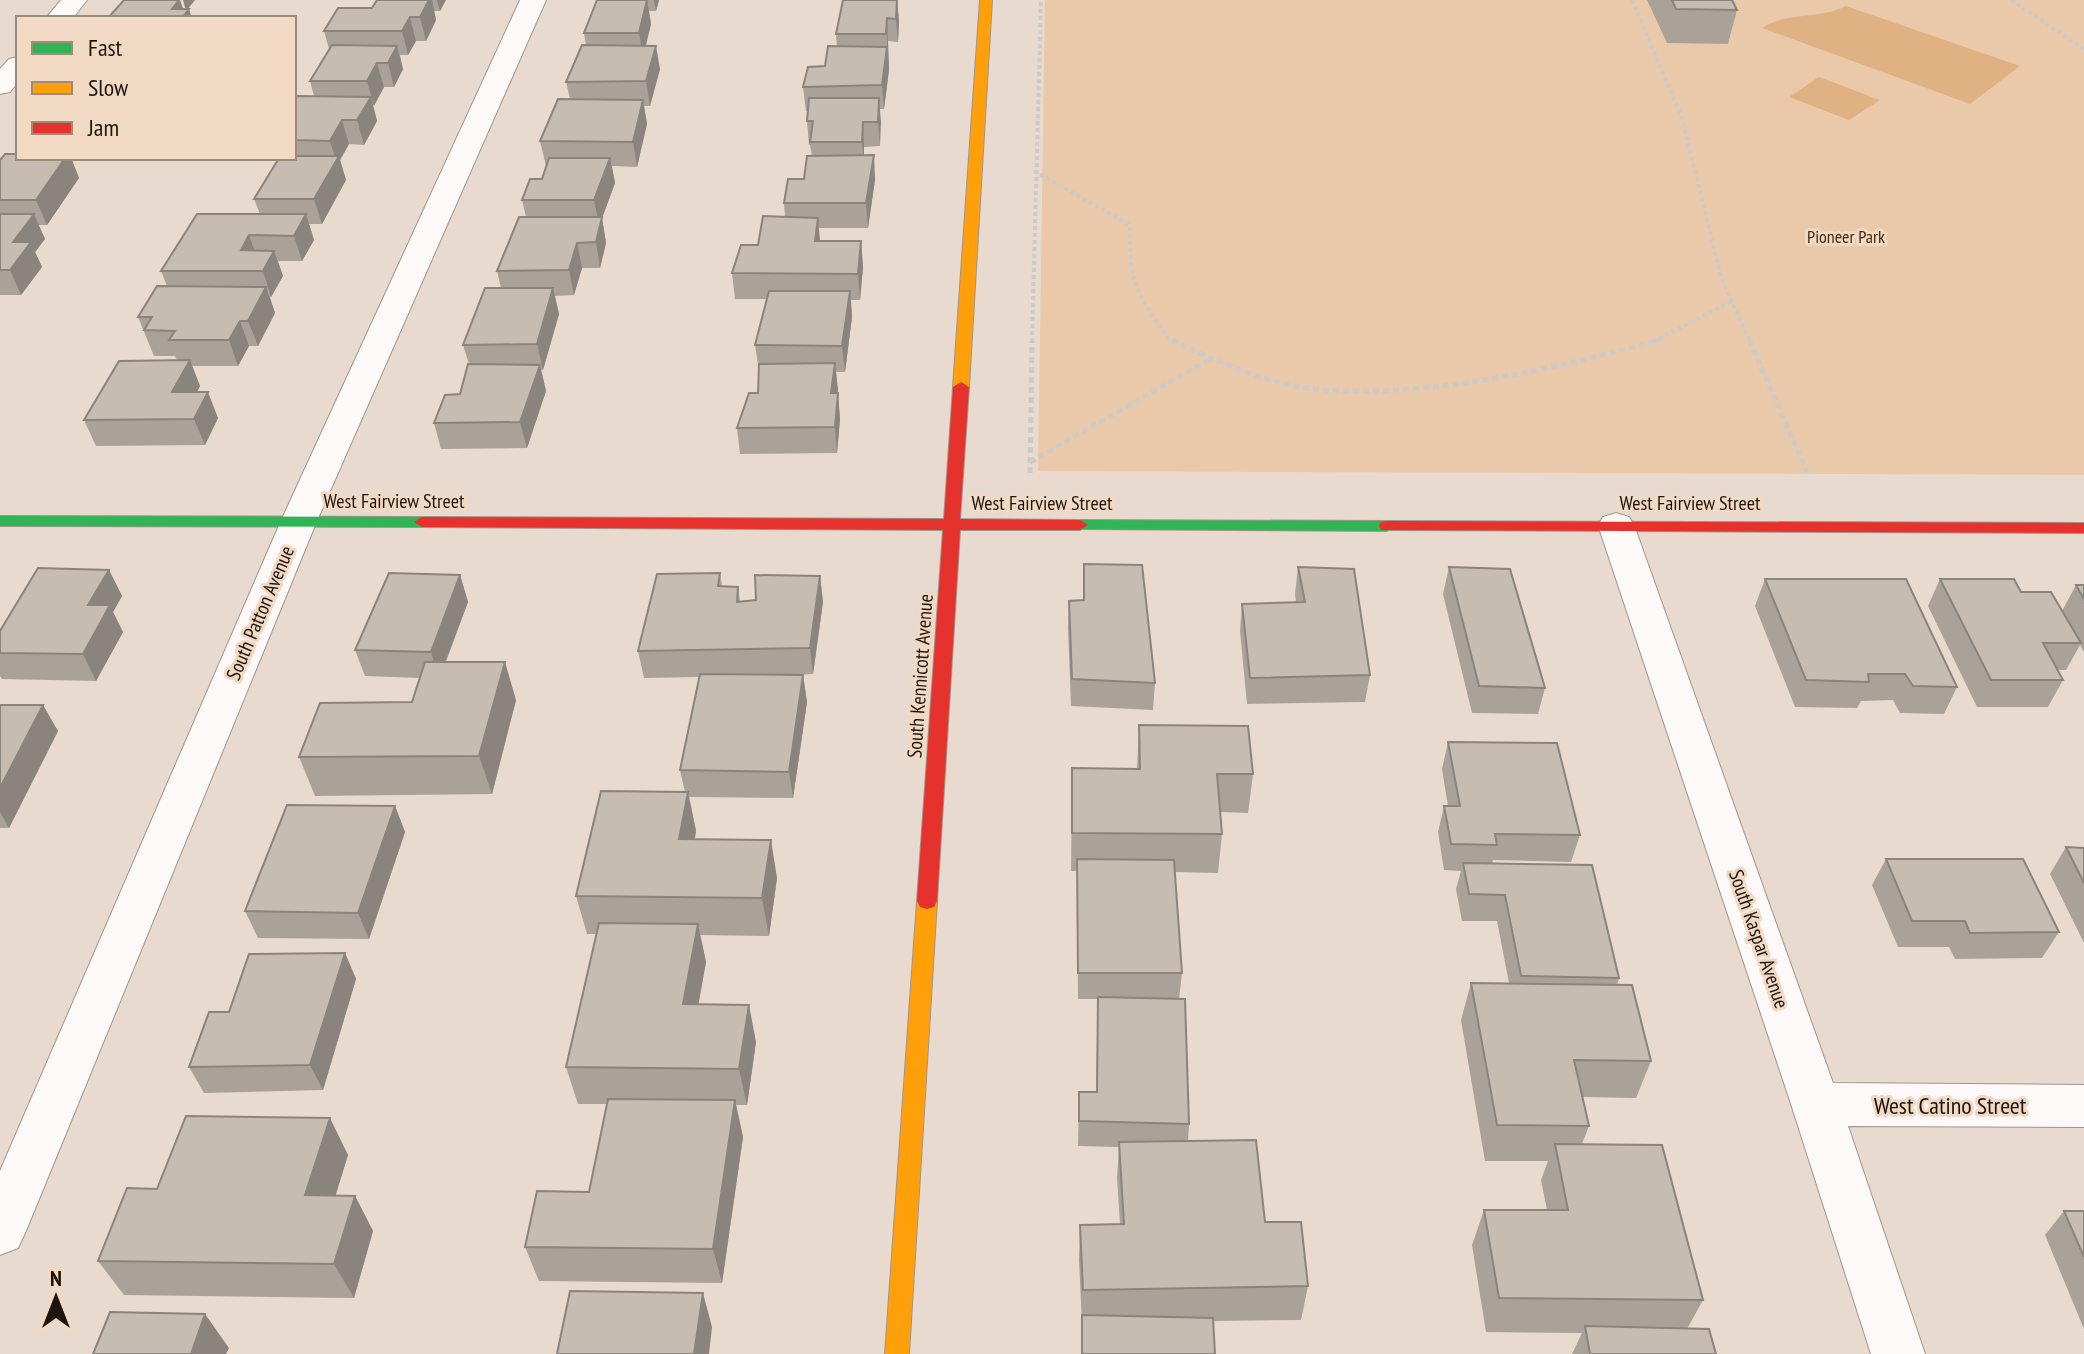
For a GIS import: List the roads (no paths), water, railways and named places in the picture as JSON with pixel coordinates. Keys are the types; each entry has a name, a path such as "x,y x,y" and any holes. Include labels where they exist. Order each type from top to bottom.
{"street":[{"path":"61,16 74,0"},
{"name":"South Patton Avenue","path":"0,1231 298,523 533,0"},
{"name":"South Kennicott Avenue","path":"897,1354 986,0"},
{"path":"0,86 16,67"},
{"name":"West Fairview Street","path":"0,521 2084,528"},
{"name":"South Kaspar Avenue","path":"1616,525 1816,1104 1898,1354"},
{"name":"West Catino Street","path":"1816,1104 2084,1106"}],"park label":[{"name":"Pioneer Park","path":"1846,236"}]}
